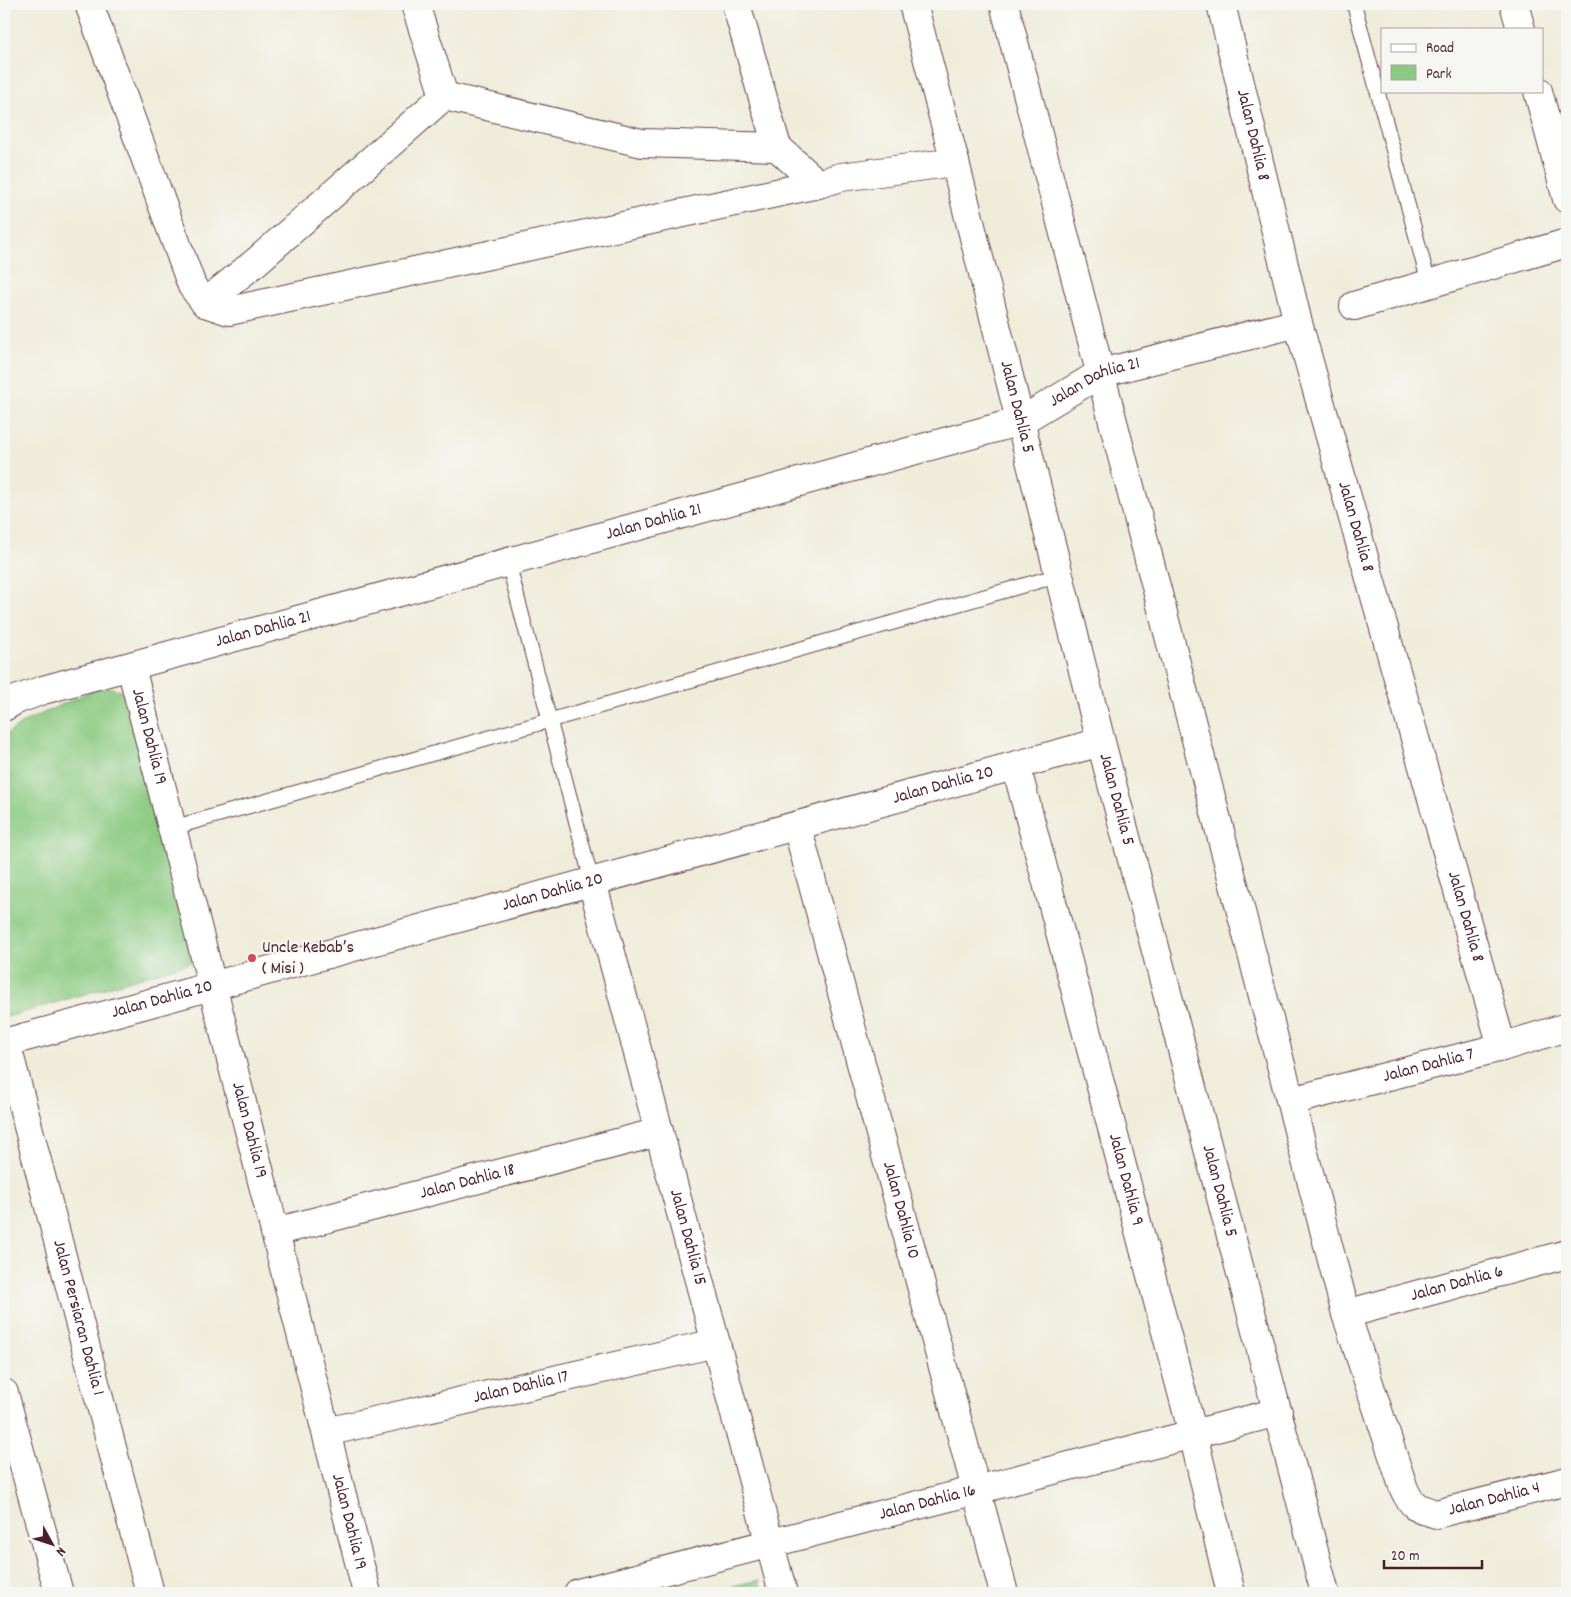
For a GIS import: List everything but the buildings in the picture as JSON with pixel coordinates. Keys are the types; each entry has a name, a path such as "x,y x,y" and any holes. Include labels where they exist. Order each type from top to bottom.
{"street":[{"path":"89,4 192,286 205,303 229,311 818,184 841,177 955,162"},
{"path":"416,4 444,96"},
{"path":"736,4 777,147 818,184"},
{"name":"Jalan Dahlia 5","path":"913,4 1021,421 1101,742 1325,1593"},
{"path":"1004,4 1346,1314"},
{"name":"Jalan Dahlia 8","path":"1221,4 1298,323 1502,1047"},
{"path":"1514,4 1521,28"},
{"path":"1538,92 1567,199"},
{"path":"205,303 258,261 444,96"},
{"path":"444,96 642,144 777,147"},
{"path":"1354,306 1567,243"},
{"name":"Jalan Dahlia 21","path":"4,707 16,700 43,690 1021,421 1101,373 1298,323"},
{"name":"Jalan Dahlia 19","path":"131,667 367,1593"},
{"name":"Jalan Dahlia 20","path":"5,1043 1101,742"},
{"name":"Jalan Dahlia 9","path":"1016,766 1193,1434 1231,1593"},
{"name":"Jalan Dahlia 10","path":"797,826 1004,1593"},
{"name":"Jalan Dahlia 15","path":"592,882 783,1593"},
{"name":"Jalan Dahlia 7","path":"1291,1101 1502,1047 1567,1027"},
{"name":"Jalan Persiaran Dahlia 1","path":"5,1043 150,1593"},
{"name":"Jalan Dahlia 18","path":"275,1232 659,1132"},
{"name":"Jalan Dahlia 6","path":"1346,1314 1567,1254"},
{"name":"Jalan Dahlia 4","path":"1346,1314 1410,1502 1436,1514 1567,1481"},
{"name":"Jalan Dahlia 17","path":"326,1432 716,1343"},
{"path":"4,1393 59,1593"},
{"name":"Jalan Dahlia 16","path":"578,1593 1278,1412"}],"lane":[{"path":"1354,4 1429,284"},
{"path":"508,562 592,882"},
{"path":"172,828 1060,575"}],"green space":[{"path":"103,686 125,692 196,961 4,1018 4,736 24,722"},
{"path":"759,1580 762,1593 702,1593"}],"place":[{"name":"Uncle Kebab’s ( Misi )","path":"252,958"}]}
